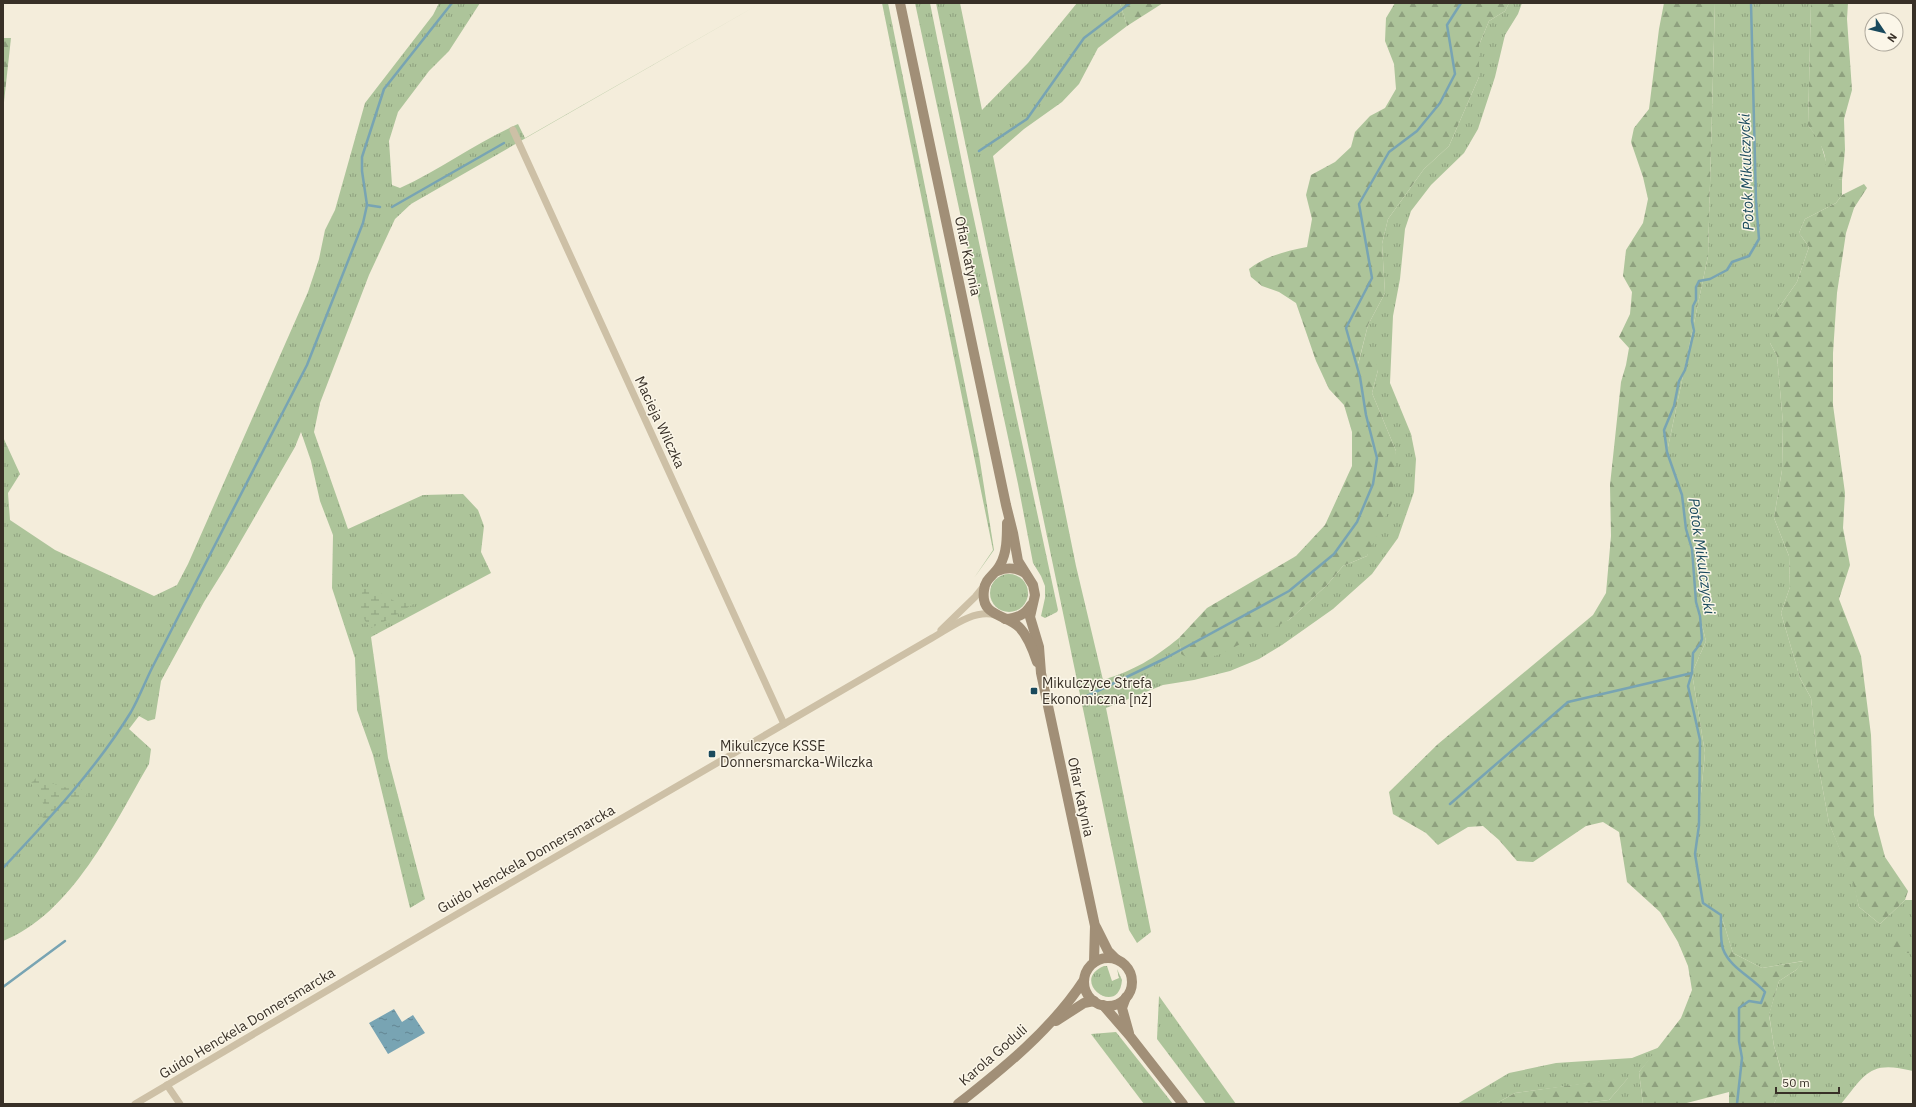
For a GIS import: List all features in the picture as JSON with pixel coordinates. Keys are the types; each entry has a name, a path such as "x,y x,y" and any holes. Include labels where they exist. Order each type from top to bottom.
{"street":[{"name":"Ofiar Katynia","path":"900,3 1018,561 1033,585 1034,595 1030,617 1039,647 1041,674 1095,926 1094,962"},
{"name":"Macieja Wilczka","path":"513,130 784,724"},
{"name":"Ofiar Katynia","path":"1008,514 1005,554 996,571 990,576 985,584 983,592 984,601 991,611 1019,627 1024,634 1041,674"},
{"path":"996,571 1013,568 1025,573"},
{"name":"Guido Henckela Donnersmarcka","path":"932,638 975,597 985,584"},
{"path":"1001,617 1021,616 1028,611 1032,603"},
{"name":"Guido Henckela Donnersmarcka","path":"135,1104 467,908 932,638 974,616 982,614 1001,617"},
{"name":"Ofiar Katynia","path":"1095,926 1108,951 1116,959"},
{"path":"1129,1035 1122,1008 1131,985 1130,972 1122,962 1116,959 1103,958 1094,962 1088,967 1084,980 1086,992 1129,1035 1182,1104"},
{"name":"Karola Goduli","path":"1046,1028 1084,980"},
{"path":"1098,1003 1114,1005 1126,997"},
{"name":"Karola Goduli","path":"958,1104 1046,1028 1084,1003 1098,1003"},
{"path":"167,1085 180,1104"}],"green space":[{"path":"439,3 480,3 449,51 429,71 398,112 389,141 392,185 400,188 518,124 525,138 761,3 411,204 395,219 369,275 320,403 314,432 348,529 423,495 463,494 478,510 484,526 481,552 491,573 371,637 388,758 425,899 410,908 373,755 357,710 355,658 332,588 333,535 320,501 311,461 301,432 295,447 204,602 161,681 155,719 148,721 139,716 129,729 151,749 149,764 106,839 89,865 70,889 50,910 28,928 3,941 3,437 20,474 8,493 10,520 55,550 154,596 177,585 188,564 308,292 319,259 325,230 335,210 365,103 433,15"},
{"path":"882,3 888,3 979,455 994,550 974,578 993,550"},
{"path":"915,3 930,3 966,182 1058,610 1045,618 1041,616 1045,598 1045,586 1033,563 1018,484"},
{"path":"936,3 960,3 982,110 1028,63 1077,3 1120,3 1127,26 1098,48 1079,84 1062,102 1024,129 993,156 1076,566 1103,680 1134,668 1161,652 1179,638 1181,654 1289,620 1327,585 1343,566 1367,556 1396,451 1372,393 1378,370 1358,365 1368,325 1385,293 1382,244 1388,219 1424,169 1449,146 1479,77 1479,45 1489,21 1505,11 1509,3 1522,3 1518,14 1505,35 1495,77 1478,129 1464,153 1431,185 1411,211 1405,229 1400,279 1393,316 1390,383 1411,434 1416,459 1414,492 1398,538 1372,574 1333,609 1282,645 1259,659 1230,671 1194,680 1163,685 1106,708 1151,932 1137,943 1129,930"},
{"path":"1120,3 1163,3 1127,26"},
{"path":"1395,3 1509,3 1505,11 1489,21 1479,45 1479,77 1449,146 1424,169 1388,219 1382,244 1385,293 1368,325 1358,364 1367,356 1375,356 1378,370 1372,393 1396,451 1392,503 1367,556 1343,566 1327,585 1289,620 1218,655 1193,661 1181,654 1179,638 1207,608 1296,556 1325,525 1352,466 1352,432 1344,405 1329,389 1316,361 1296,303 1279,292 1262,286 1251,277 1249,269 1256,264 1276,255 1307,247 1312,219 1306,195 1311,175 1335,162 1351,147 1355,132 1370,116 1385,108 1396,89 1394,64 1385,41 1386,18"},
{"path":"1664,3 1715,3 1708,256 1667,452 1682,495 1696,602 1706,641 1692,673 1705,753 1695,854 1703,903 1721,915 1733,953 1762,968 1804,961 1796,970 1779,981 1769,1015 1774,1046 1784,1081 1774,1104 1729,1104 1729,1092 1683,1104 1643,1104 1639,1072 1681,1018 1692,990 1688,966 1678,942 1660,912 1627,882 1619,832 1603,822 1586,826 1533,862 1517,861 1499,840 1483,826 1468,827 1438,845 1426,833 1393,814 1389,792 1438,744 1593,615 1606,593 1611,536 1610,485 1621,382 1629,348 1619,337 1630,314 1632,292 1623,276 1626,250 1643,223 1648,199 1643,177 1631,142 1634,128 1649,109 1659,29"},
{"path":"1715,3 1811,3 1808,125 1820,141 1827,165 1835,178 1842,180 1842,195 1836,203 1805,219 1799,233 1809,247 1797,282 1778,309 1770,343 1777,356 1783,423 1782,470 1774,518 1789,556 1790,587 1781,613 1800,678 1811,698 1817,758 1829,823 1854,883 1859,907 1880,924 1905,900 1913,900 1913,938 1896,938 1906,953 1913,953 1913,1071 1899,1068 1878,1068 1863,1077 1841,1104 1774,1104 1784,1080 1774,1046 1769,1014 1779,981 1796,970 1803,961 1762,968 1733,953 1721,915 1703,903 1695,854 1705,753 1692,673 1706,641 1696,602 1667,452 1708,256"},
{"path":"1811,3 1848,3 1847,19 1852,90 1844,119 1845,150 1842,180 1824,177 1826,169 1825,156 1820,143 1808,125"},
{"path":"3,38 11,38 3,111"},
{"path":"1864,184 1867,188 1854,208 1846,233 1837,293 1833,353 1833,405 1845,493 1843,528 1850,565 1839,599 1861,656 1871,735 1874,815 1885,857 1908,891 1905,900 1880,924 1859,907 1853,883 1829,823 1817,758 1811,698 1800,678 1781,613 1790,587 1789,556 1774,518 1782,470 1783,423 1777,356 1770,343 1769,328 1778,309 1797,282 1809,247 1799,233 1805,219 1836,203 1842,195"},
{"path":"1005,574 1013,574 1020,577 1025,582 1028,593 1025,604 1020,609 1013,612 1005,612 998,609 993,604 990,597 990,589 993,582 998,577"},
{"path":"369,587 398,603 415,603 371,628 367,624 361,610 363,589"},
{"path":"36,778 64,787 79,788 87,795 65,807 33,836 32,831 43,818 44,813 43,802 31,783"},
{"path":"1896,938 1913,938 1913,953 1906,953 1881,943"},
{"path":"1104,966 1107,966 1112,981 1119,978 1117,969 1122,980 1119,991 1113,996 1105,997 1098,993 1093,987 1091,980 1094,973"},
{"path":"1159,996 1236,1104 1206,1104 1157,1039"},
{"path":"1116,1032 1173,1104 1144,1104 1091,1034"},
{"path":"1660,1047 1639,1072 1643,1104 1574,1104 1609,1100 1628,1078 1515,1093 1495,1104 1457,1104 1509,1073 1556,1063 1632,1058"},
{"path":"1629,1077 1609,1100 1574,1104 1495,1104 1515,1093"}],"water":[{"path":"394,1009 402,1022 413,1015 425,1033 388,1054 369,1023"}],"waterway":[{"path":"3,868 71,793 103,754 134,707 152,668 307,365 363,223 367,205 362,171 362,157 384,89 452,3"},
{"path":"979,151 1027,119 1084,38 1130,3"},
{"path":"1083,698 1164,659 1289,591 1334,554 1357,522 1373,484 1377,458 1366,415 1360,377 1346,328 1372,278 1359,204 1389,152 1417,131 1440,103 1455,74 1447,25 1461,3"},
{"name":"Potok Mikulczycki","path":"1737,1104 1742,1058 1739,1041 1739,1008 1749,1001 1761,1003 1765,992 1736,967 1726,956 1721,941 1721,915 1703,903 1695,854 1699,825 1700,740 1688,686 1692,673 1693,653 1702,639 1700,616 1696,602 1692,549 1686,529 1682,495 1667,452 1664,430 1674,406 1679,381 1685,370 1694,331 1692,321 1693,306 1696,300 1696,287 1699,281 1710,279 1727,270 1732,262 1749,256 1759,239 1756,201 1751,3"},
{"path":"392,207 504,143"},
{"path":"367,205 380,207"},
{"path":"1450,804 1568,702 1692,673"},
{"path":"3,987 65,941"}],"place":[{"name":"Mikulczyce Strefa Ekonomiczna [nż]","path":"1034,691"},
{"name":"Mikulczyce KSSE Donnersmarcka-Wilczka","path":"712,754"}]}
